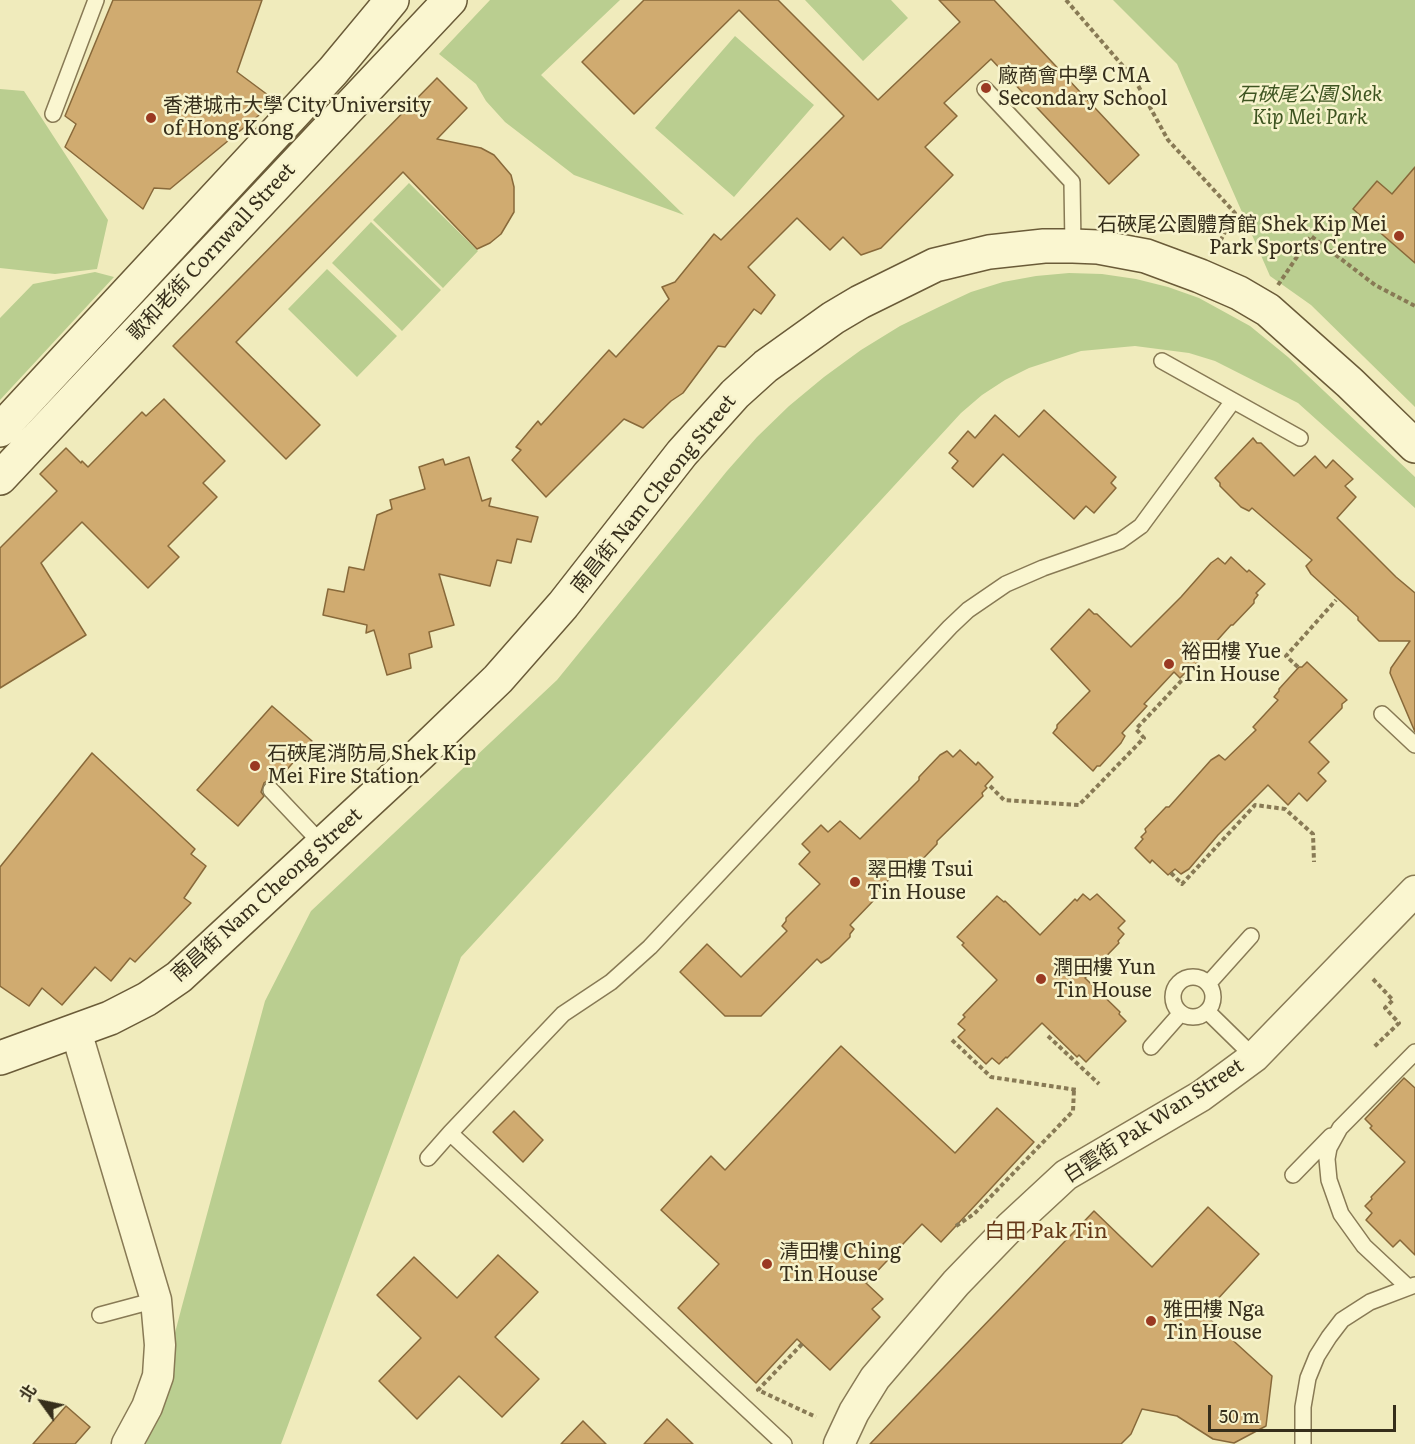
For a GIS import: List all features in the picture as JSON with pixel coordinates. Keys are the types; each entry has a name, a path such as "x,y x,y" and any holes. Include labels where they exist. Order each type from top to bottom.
{"main road":[{"name":"歌和老街 Cornwall Street","path":"0,430 333,71 392,0"},
{"name":"歌和老街 Cornwall Street","path":"0,478 449,1"},
{"name":"南昌街 Nam Cheong Street","path":"0,1058 15,1048 76,1031 110,1018 147,999 179,977 323,845 498,679 563,605 682,453 735,394 766,366 832,318 935,266 989,252 1044,246 1098,247 1146,256 1239,293 1268,310 1415,446"}],"street":[{"name":"白雲街 Pak Wan Street","path":"839,1444 854,1412 875,1378 906,1340 1003,1234 1066,1175 1201,1096 1254,1057 1415,891"},
{"path":"76,1031 156,1300 160,1345 158,1376 147,1407 128,1444"}],"lane":[{"path":"53,114 96,0"},
{"path":"985,88 1072,182 1073,246"},
{"path":"1161,361 1300,438"},
{"path":"428,1158 563,1014 611,982 650,947 968,610 1006,584 1043,568 1120,541 1141,526 1233,401"},
{"path":"1382,714 1415,745"},
{"path":"271,790 323,845"},
{"path":"1208,984 1251,936"},
{"path":"1190,977 1197,977 1208,984 1213,994 1211,1006 1207,1011 1197,1017 1181,1013 1173,1002 1178,983 1190,977"},
{"path":"1207,1011 1254,1057"},
{"path":"1151,1047 1181,1013"},
{"path":"1293,1175 1415,1052"},
{"path":"1303,1444 1303,1407 1308,1378 1317,1356 1329,1337 1342,1320 1370,1302 1411,1286 1364,1246 1341,1214 1329,1180 1327,1159 1329,1148 1340,1128"},
{"path":"450,1133 784,1444"},
{"path":"100,1315 156,1300"}],"path":[{"path":"1066,0 1135,80 1168,140 1235,213 1214,254"},
{"path":"1276,288 1311,236 1375,285 1415,306"},
{"path":"1298,667 1286,656 1336,600"},
{"path":"990,786 1004,800 1079,805 1144,738 1136,729 1184,678"},
{"path":"1171,873 1182,884 1255,805 1285,809 1313,834 1314,862"},
{"path":"1373,979 1393,1000 1385,1008 1399,1023 1374,1047"},
{"path":"1048,1036 1099,1084"},
{"path":"952,1040 991,1077 1076,1090 1073,1111 974,1214 956,1226"},
{"path":"802,1344 758,1390 816,1417"}],"green space":[{"path":"490,0 620,0 541,75 684,215 574,175 505,122 486,101 476,84 439,54"},
{"path":"805,0 891,0 908,18 863,61"},
{"name":"石硤尾公園 Shek Kip Mei Park","path":"1113,0 1415,0 1415,407 1311,305 1270,276 1177,64"},
{"path":"735,36 814,105 734,197 655,128"},
{"path":"0,89 24,91 108,220 97,269 55,274 0,268"},
{"path":"409,183 478,251 443,288 373,220"},
{"path":"371,222 441,290 402,331 332,263"},
{"path":"327,269 397,336 357,377 288,309"},
{"path":"95,272 114,277 0,400 0,318 33,284"},
{"path":"1069,273 1102,274 1168,287 1199,298 1250,326 1288,357 1415,477 1415,508 1298,403 1215,361 1189,353 1135,346 1081,351 1029,368 982,395 961,413 461,957 281,1444 146,1444 265,1001 311,911 557,680 727,471 789,406 861,350 900,326 941,306 971,292 1003,282"}],"building":[{"path":"113,0 262,0 237,72 276,101 170,189 154,188 143,209 65,147 76,124 65,116"},
{"path":"644,0 778,0 878,100 960,22 939,0 994,0 1139,155 1109,184 991,59 944,103 957,116 925,147 953,175 881,248 861,255 843,237 830,250 797,218 748,267 775,295 761,314 754,309 725,347 718,346 683,393 671,401 643,428 624,419 546,497 512,460 521,450 516,447 538,421 541,425 609,350 616,357 669,299 662,287 675,282 714,234 721,240 844,116 739,10 634,114 582,62"},
{"path":"437,78 467,108 437,139 481,148 494,155 511,175 514,187 514,212 501,234 490,243 477,249 403,172 236,342 320,425 286,459 173,346"},
{"name":"石硤尾公園體育館 Shek Kip Mei Park Sports Centre","path":"1415,167 1415,263 1353,209 1377,181 1392,194"},
{"path":"164,399 225,461 203,483 217,497 168,546 179,557 148,588 82,522 41,563 86,635 0,688 0,548 57,491 40,474 66,448 88,467 142,412 146,416"},
{"path":"1044,410 1116,477 1111,483 1116,488 1094,513 1086,506 1074,519 1003,454 973,487 952,468 958,461 949,453 968,431 975,438 995,415 1019,437"},
{"path":"1253,438 1294,476 1315,456 1326,468 1333,460 1353,479 1345,486 1356,497 1337,518 1415,593 1415,732 1390,673 1391,668 1410,641 1379,641 1358,620 1358,617 1311,574 1306,566 1312,560 1252,508 1249,511 1241,507 1215,478"},
{"path":"469,457 482,501 491,498 489,506 538,517 531,542 517,539 511,563 497,560 490,586 439,574 454,625 429,632 432,647 409,654 411,668 387,675 374,630 366,633 367,625 323,615 328,589 344,592 349,567 364,570 377,515 392,509 390,500 425,489 419,467 443,459 445,465"},
{"name":"裕田樓 Yue Tin House","path":"1231,557 1265,584 1256,593 1258,595 1254,603 1188,673 1180,678 1174,672 1144,704 1147,706 1122,733 1125,736 1121,743 1093,771 1053,733 1057,725 1090,691 1051,649 1089,609 1131,647 1211,563 1218,558 1225,564"},
{"path":"1307,662 1347,700 1309,742 1329,762 1318,773 1326,781 1307,801 1299,793 1288,805 1268,785 1218,835 1189,869 1181,874 1175,869 1168,875 1152,860 1150,863 1135,848 1143,839 1141,837 1146,832 1145,829 1166,807 1169,807 1211,760 1219,755 1225,760 1256,730 1253,727 1278,700 1274,697 1279,689 1299,667"},
{"name":"石硤尾消防局 Shek Kip Mei Fire Station","path":"272,706 312,741 276,782 269,780 264,783 261,792 264,796 238,826 197,790"},
{"name":"翠田樓 Tsui Tin House","path":"960,750 976,765 978,762 993,777 985,786 987,788 982,793 983,796 937,841 937,844 917,865 909,871 903,865 873,896 875,899 850,925 854,929 850,937 829,958 821,963 817,959 761,1016 725,1016 680,972 707,944 741,977 787,931 782,926 786,918 820,884 799,864 810,852 802,844 821,825 828,832 840,821 860,839 919,780 919,777 940,755 947,751 953,757"},
{"path":"92,753 195,849 191,854 206,866 184,898 191,903 135,962 130,958 111,981 95,967 62,1005 42,988 29,1006 0,986 0,867"},
{"name":"潤田樓 Yun Tin House","path":"1083,894 1090,900 1097,894 1125,921 1118,928 1124,934 1118,941 1119,943 1085,978 1120,1012 1119,1014 1126,1021 1086,1062 1079,1055 1077,1057 1042,1023 999,1064 992,1058 986,1064 958,1037 965,1030 958,1024 965,1017 963,1015 997,980 957,937 997,896 1040,935 1075,899 1077,901"},
{"path":"841,1046 955,1153 997,1108 1034,1142 941,1242 922,1224 866,1283 883,1299 872,1309 880,1317 830,1370 797,1339 756,1383 678,1308 719,1264 661,1210 711,1156 725,1170"},
{"path":"1404,1078 1415,1088 1415,1255 1400,1240 1393,1247 1366,1220 1372,1213 1365,1206 1405,1162 1370,1128 1372,1126 1365,1119"},
{"path":"514,1111 543,1140 523,1162 493,1132"},
{"path":"1208,1207 1259,1254 1204,1314 1272,1376 1266,1426 1234,1443 1213,1439 1177,1416 1142,1409 1131,1434 1121,1444 870,1444 1094,1211 1152,1267"},
{"path":"498,1255 538,1292 495,1337 539,1379 502,1417 459,1376 417,1419 379,1381 421,1338 377,1295 414,1257 457,1298"},
{"path":"66,1406 90,1427 75,1444 33,1444"},
{"path":"667,1419 693,1444 644,1444"},
{"path":"583,1421 606,1444 561,1444"}],"place":[{"name":"廠商會中學 CMA Secondary School","path":"986,88"},
{"name":"香港城市大學 City University of Hong Kong","path":"151,118"},
{"name":"石硤尾公園體育館 Shek Kip Mei Park Sports Centre","path":"1399,236"},
{"name":"裕田樓 Yue Tin House","path":"1169,664"},
{"name":"石硤尾消防局 Shek Kip Mei Fire Station","path":"255,766"},
{"name":"翠田樓 Tsui Tin House","path":"855,882"},
{"name":"潤田樓 Yun Tin House","path":"1041,979"},
{"name":"清田樓 Ching Tin House","path":"767,1264"},
{"name":"雅田樓 Nga Tin House","path":"1151,1321"}],"district":[{"name":"白田 Pak Tin","path":"1046,1232"}]}
